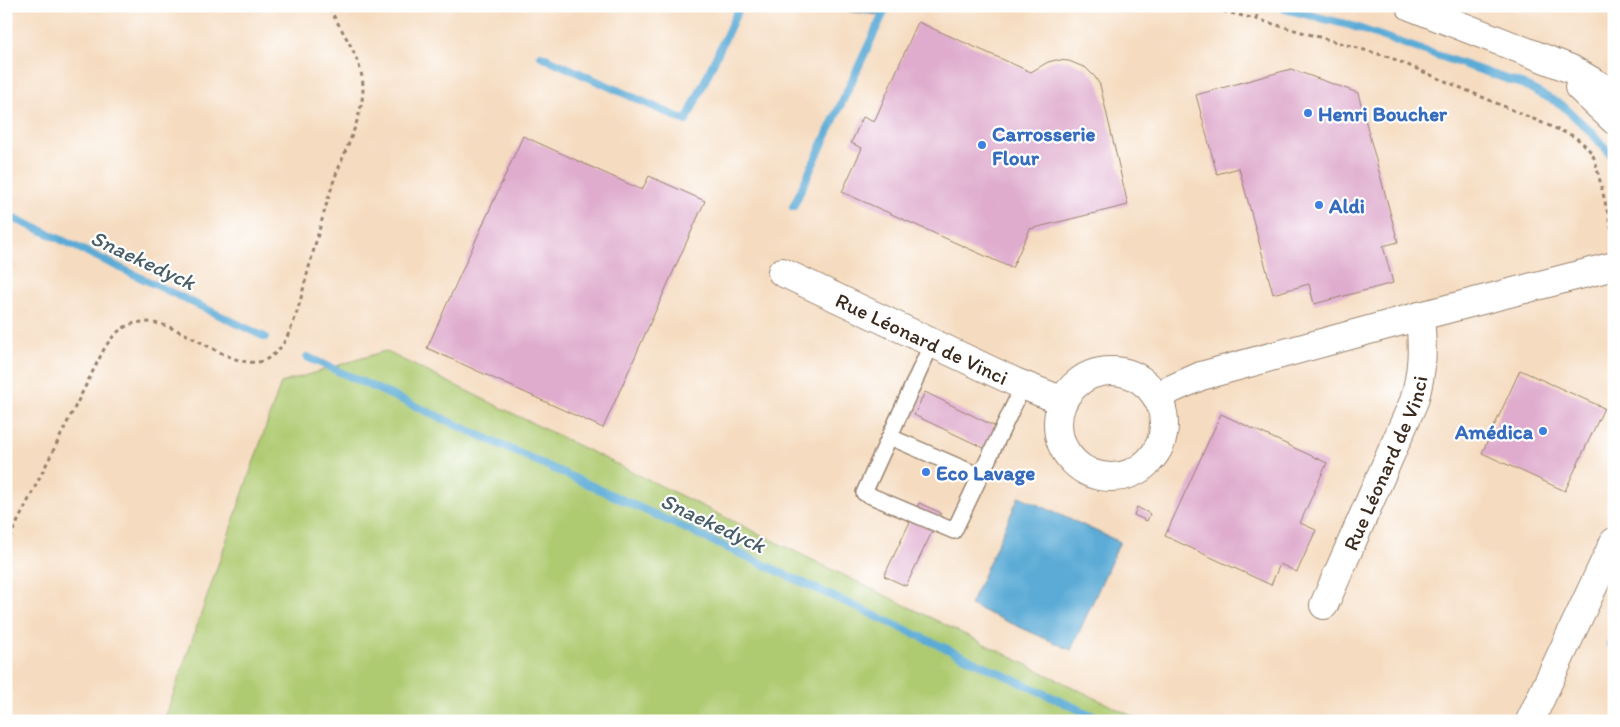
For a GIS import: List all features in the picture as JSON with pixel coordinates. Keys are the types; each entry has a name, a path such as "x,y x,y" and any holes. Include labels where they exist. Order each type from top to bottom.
{"street":[{"path":"1410,6 1571,69 1614,94"},
{"path":"1536,55 1575,84 1614,120"},
{"path":"1156,396 1201,376 1420,316 1614,266"},
{"name":"Rue Léonard de Vinci","path":"782,272 1023,386 1064,401"},
{"name":"Rue Léonard de Vinci","path":"1324,605 1414,401 1422,366 1423,343 1420,316"},
{"path":"1105,371 1122,372 1137,377 1150,387 1156,396 1163,412 1162,440 1146,464 1136,470 1114,477 1103,476 1086,470 1069,455 1061,440 1058,429 1060,412 1069,392 1080,381 1090,375 1105,371"},
{"path":"1530,721 1614,542"}],"lane":[{"path":"932,343 864,493 954,531 1023,386"},
{"path":"890,437 980,476"}],"path":[{"path":"6,545 103,351 115,334 139,323 157,324 181,332 234,358 250,362 265,360 282,345 290,330 303,290 334,182 359,113 362,95 359,66 328,6"},
{"path":"1200,6 1256,19 1388,57 1579,139 1592,152 1596,160 1614,239"},
{"path":"1256,19 1260,6"}],"green space":[{"path":"385,351 1142,721 164,721 281,383"}],"water":[{"path":"802,6 889,6 880,15"},
{"path":"1019,496 1120,542 1071,650 970,605"}],"building":[{"name":"Carrosserie Flour","path":"918,22 1031,72 1048,62 1056,60 1069,61 1086,68 1100,85 1128,205 1030,229 1012,268 842,192 862,148 851,143 863,117 874,122"},
{"name":"Aldi","path":"1291,69 1358,93 1398,242 1383,246 1393,283 1314,304 1309,284 1273,294 1239,168 1217,174 1196,95"},
{"path":"523,136 642,190 649,176 705,201 603,428 427,348"},
{"name":"Amédica","path":"1520,370 1604,408 1565,491 1482,453"},
{"path":"925,392 996,427 986,449 914,415"},
{"path":"1221,414 1327,463 1300,523 1316,530 1297,572 1280,564 1271,585 1165,536"},
{"path":"919,503 941,513 906,586 884,576"},
{"path":"1137,507 1150,514 1147,521 1134,515"}],"waterway":[{"path":"541,56 686,121 740,6"},
{"path":"1285,9 1349,25 1524,85 1562,105 1591,132 1614,158"},
{"path":"793,207 884,12"},
{"name":"Snaekedyck","path":"6,215 265,337"},
{"name":"Snaekedyck","path":"307,357 1104,721"},
{"path":"1610,644 1614,637"}],"place":[{"name":"Henri Boucher","path":"1308,113"},
{"name":"Carrosserie Flour","path":"982,145"},
{"name":"Aldi","path":"1319,205"},
{"name":"Amédica","path":"1543,431"},
{"name":"Eco Lavage","path":"926,472"}]}
